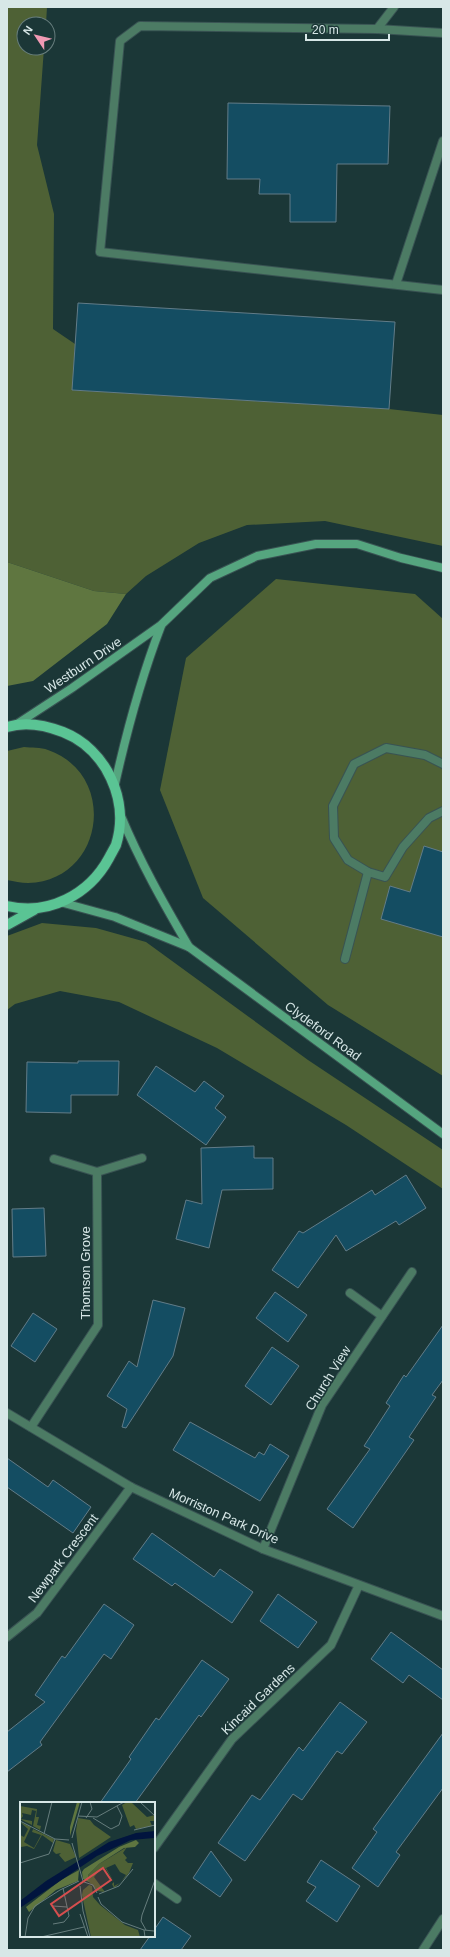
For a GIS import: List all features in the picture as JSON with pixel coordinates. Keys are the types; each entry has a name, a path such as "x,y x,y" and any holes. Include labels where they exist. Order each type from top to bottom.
{"main road":[{"path":"7,906 21,910 52,906 79,894 101,872 116,845 120,814 115,784 100,757 76,737 48,726 12,725"},
{"path":"7,925 37,908"}],"street":[{"path":"377,29 394,7"},
{"path":"443,33 377,29 140,26 120,41 100,252 443,290"},
{"path":"396,284 443,141"},
{"name":"Westburn Drive","path":"12,725 72,688 161,625 210,578 257,556 316,544 357,544 401,558 443,568"},
{"name":"Westburn Drive","path":"115,784 132,713 146,666 161,625"},
{"path":"443,764 425,755 386,748 354,764 333,806 334,838 348,860 368,872 384,877 403,847 429,818 443,811"},
{"name":"Clydeford Road","path":"120,814 134,848 152,884 189,947"},
{"path":"345,959 368,872"},
{"name":"Clydeford Road","path":"60,902 115,916 189,947 443,1134"},
{"path":"54,1159 97,1172 142,1158"},
{"name":"Thomson Grove","path":"31,1427 98,1325 97,1172"},
{"name":"Church View","path":"263,1548 322,1405 412,1272"},
{"path":"350,1293 382,1316"},
{"name":"Morriston Park Drive","path":"7,1413 131,1487 263,1548 443,1616"},
{"name":"Newpark Crescent","path":"7,1637 37,1613 131,1487"},
{"name":"Kincaid Gardens","path":"155,1847 232,1739 331,1645 359,1585"},
{"path":"155,1884 177,1898"},
{"path":"422,1950 443,1920"}],"green space":[{"path":"7,7 47,7 46,16 16,16 16,56 43,56 37,145 54,214 53,329 75,344 73,390 389,409 443,415 443,546 325,521 247,525 199,543 146,576 126,594 94,591 7,562"},
{"path":"7,562 94,591 126,594 107,624 33,681 7,686"},
{"path":"276,579 415,594 443,619 443,1076 328,1005 203,898 160,790 186,658"},
{"path":"24,747 48,750 71,763 86,781 93,803 93,825 86,847 73,865 54,878 28,883 7,880 7,751"},
{"path":"42,923 96,928 146,942 308,1060 443,1150 443,1189 346,1125 217,1048 119,1002 60,991 15,1004 7,1010 7,936"}],"building":[{"path":"228,103 390,106 388,164 337,164 336,222 290,222 290,194 259,194 260,179 227,179"},
{"path":"78,303 395,322 389,409 72,390"},
{"path":"424,846 443,852 443,937 381,919 390,886 410,892"},
{"path":"78,1061 119,1061 118,1095 71,1095 71,1113 26,1112 27,1062 78,1063"},
{"path":"156,1066 195,1092 204,1081 224,1096 215,1108 226,1117 206,1145 137,1095"},
{"path":"254,1146 254,1158 273,1158 273,1189 222,1190 209,1248 176,1239 186,1200 202,1204 201,1148"},
{"path":"406,1175 426,1208 399,1225 396,1221 346,1251 336,1235 298,1288 272,1270 299,1231 303,1233 372,1190 375,1195"},
{"path":"44,1208 46,1256 13,1257 12,1209"},
{"path":"275,1292 307,1315 288,1342 256,1318"},
{"path":"153,1300 185,1308 173,1356 126,1428 122,1427 127,1409 107,1396 129,1361 137,1367"},
{"path":"33,1313 57,1329 35,1362 11,1346"},
{"path":"443,1325 443,1380 432,1395 436,1397 409,1437 414,1440 353,1528 327,1509 370,1449 364,1446 390,1406 386,1403 404,1375 406,1377"},
{"path":"272,1347 299,1366 271,1405 245,1386"},
{"path":"190,1422 255,1458 259,1452 264,1455 270,1444 289,1456 260,1501 173,1450"},
{"path":"7,1458 48,1487 53,1480 91,1507 73,1533 7,1487"},
{"path":"152,1533 214,1577 220,1569 253,1592 232,1623 175,1583 172,1586 133,1559"},
{"path":"278,1594 317,1622 298,1648 260,1621"},
{"path":"104,1604 134,1625 111,1659 104,1654 40,1742 42,1745 7,1772 7,1732 45,1702 35,1695 62,1656 65,1658"},
{"path":"391,1632 443,1670 443,1700 409,1675 403,1683 371,1659"},
{"path":"202,1660 229,1679 201,1717 199,1715 136,1802 101,1802 131,1759 129,1757 156,1718 159,1720"},
{"path":"340,1702 367,1722 342,1754 337,1751 302,1800 293,1794 245,1861 218,1843 252,1795 260,1800 299,1747 303,1751"},
{"path":"443,1733 443,1788 396,1852 400,1855 378,1887 352,1868 377,1832 373,1829"},
{"path":"211,1851 232,1880 220,1897 193,1878"},
{"path":"321,1860 360,1886 337,1922 306,1901 316,1887 307,1882"},
{"path":"163,1917 191,1936 181,1950 140,1950 149,1937 155,1937 155,1929"}]}
